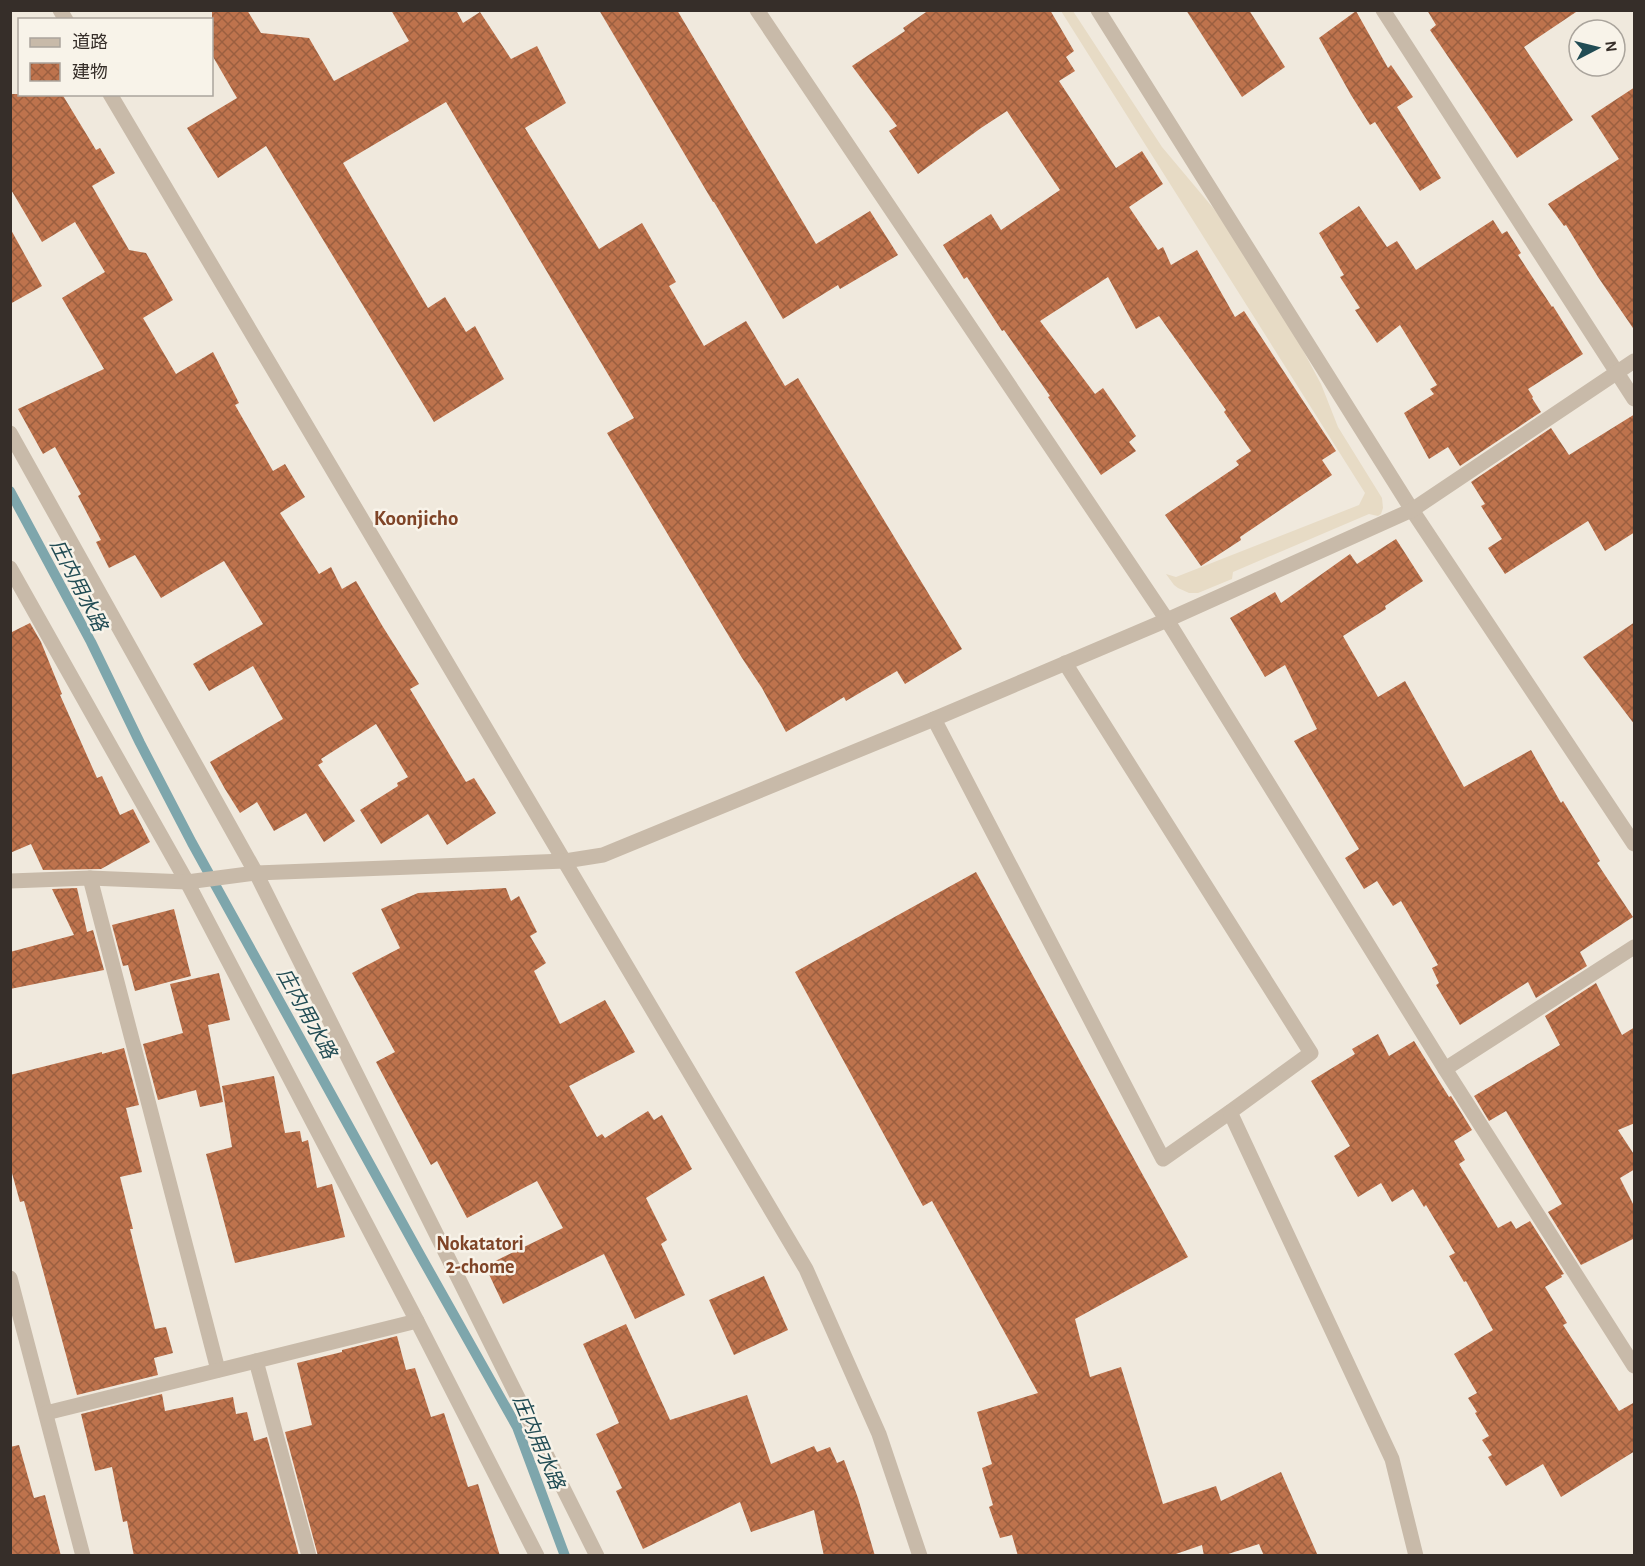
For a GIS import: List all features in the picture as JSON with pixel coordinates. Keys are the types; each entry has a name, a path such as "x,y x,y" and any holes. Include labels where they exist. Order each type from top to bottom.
{"street":[{"path":"757,10 1167,620 1445,1069 1635,1366"},
{"path":"1098,10 1412,510 1635,844"},
{"path":"1383,10 1635,399"},
{"path":"111,96 806,1269 879,1434 920,1556"},
{"path":"10,881 90,878 188,882 249,874 565,861 603,855 1167,620 1412,510 1635,361"},
{"path":"10,434 249,874 597,1556"},
{"path":"10,568 188,882 417,1321 534,1555"},
{"path":"934,719 1163,1159 1311,1053 1065,663"},
{"path":"90,878 219,1370"},
{"path":"1445,1069 1635,947"},
{"path":"1230,1112 1392,1459 1416,1556"},
{"path":"10,1278 83,1556"},
{"path":"46,1413 417,1321"},
{"path":"256,1361 309,1556"}],"shaded area":[{"path":"1061,11 1073,11 1162,147 1214,209 1275,298 1321,384 1338,427 1382,498 1383,508 1378,516 1369,514 1233,572 1232,579 1198,593 1189,593 1178,588 1166,574 1176,577 1359,505 1365,493"}],"building":[{"path":"212,10 247,10 261,33 309,38 334,81 409,41 391,10 456,10 463,23 480,12 511,59 537,46 566,103 525,128 599,249 642,223 676,282 669,286 704,346 746,321 785,386 798,378 962,649 905,684 897,671 846,701 844,697 786,732 762,688 607,433 634,418 446,102 343,163 428,308 445,297 466,332 475,326 504,379 434,422 266,146 218,178 187,128 237,98 213,57"},
{"path":"599,10 677,10 816,244 870,211 898,255 840,289 838,285 783,319"},
{"path":"929,10 1050,10 1074,51 1066,57 1075,71 1059,81 1116,168 1142,151 1163,184 1129,207 1158,250 1163,247 1171,265 1197,250 1235,317 1244,311 1336,451 1322,460 1332,475 1201,566 1165,515 1239,465 1236,461 1251,451 1224,412 1226,410 1159,316 1136,329 1108,277 1040,321 1095,394 1103,388 1136,436 1129,442 1136,451 1101,475 1048,397 1050,396 1004,330 1002,331 967,277 964,279 943,245 991,214 1001,230 1060,190 1007,111 918,174 889,131 897,126 852,66 905,31 903,28"},
{"path":"1186,10 1249,10 1285,67 1242,97"},
{"path":"1427,10 1579,10 1524,47 1573,120 1517,158 1430,30 1436,25"},
{"path":"1356,11 1388,68 1391,65 1413,97 1397,107 1441,178 1420,191 1375,122 1370,125 1319,38"},
{"path":"1635,87 1635,331 1566,225 1564,226 1548,204 1619,159 1591,116"},
{"path":"10,94 63,96 96,150 100,148 115,173 92,186 129,250 146,253 173,300 143,318 176,374 213,352 239,403 235,405 273,471 285,464 305,497 280,513 319,574 331,567 342,589 356,581 419,684 410,689 466,782 474,778 496,813 447,845 428,814 381,844 360,810 408,777 376,724 321,759 323,762 318,765 355,821 324,842 306,813 274,831 257,802 240,813 210,762 283,719 253,666 209,691 193,664 263,624 224,561 161,598 135,555 109,568 96,542 101,540 78,496 81,494 55,447 43,454 18,409 104,369 62,298 105,272 75,222 42,242 10,188"},
{"path":"1359,206 1387,247 1397,241 1416,270 1493,220 1502,234 1507,231 1521,253 1518,255 1583,354 1528,389 1541,412 1460,466 1448,447 1429,459 1404,413 1434,394 1430,389 1437,385 1400,325 1377,343 1355,310 1360,308 1340,277 1344,275 1319,233"},
{"path":"10,228 42,286 10,304"},
{"path":"1635,414 1635,532 1605,551 1588,521 1505,574 1488,548 1502,539 1481,506 1485,504 1471,482 1551,428 1569,455"},
{"path":"1396,539 1423,581 1385,606 1386,609 1343,636 1378,697 1405,681 1464,787 1531,750 1561,803 1563,801 1600,861 1597,863 1633,917 1580,952 1587,966 1536,998 1528,982 1460,1025 1436,985 1439,983 1432,968 1438,965 1401,901 1393,906 1377,881 1364,889 1345,858 1359,849 1294,741 1317,729 1285,665 1265,677 1230,618 1275,592 1281,603 1350,554 1357,564"},
{"path":"1635,622 1635,725 1583,657"},
{"path":"30,623 41,642 62,694 60,695 97,778 102,776 120,815 133,809 150,842 101,869 43,870 31,844 10,853 10,633"},
{"path":"976,872 1188,1257 1075,1319 1090,1377 1121,1367 1163,1504 1216,1486 1221,1501 1281,1472 1318,1556 1264,1556 1259,1544 1222,1556 1204,1556 1202,1545 1170,1556 1018,1556 1012,1535 1000,1538 989,1507 993,1505 982,1468 992,1464 977,1412 1038,1393 932,1201 923,1206 795,972"},
{"path":"77,888 87,932 93,930 104,970 10,989 10,952 74,935 52,889"},
{"path":"506,888 511,901 519,896 537,932 530,936 546,963 534,971 560,1024 605,1000 635,1052 569,1086 597,1137 602,1134 605,1138 648,1111 654,1120 662,1115 692,1169 646,1198 667,1240 661,1244 685,1295 635,1319 604,1254 503,1304 485,1266 563,1228 537,1181 467,1218 437,1161 431,1165 376,1062 395,1052 352,973 400,948 381,909 418,893"},
{"path":"174,909 191,976 135,991 128,965 123,966 112,925"},
{"path":"219,973 230,1020 208,1025 223,1102 200,1107 196,1090 158,1100 143,1044 183,1033 170,984"},
{"path":"1596,983 1622,1035 1635,1027 1635,1123 1618,1130 1635,1156 1635,1169 1620,1178 1635,1208 1635,1238 1581,1265 1548,1212 1562,1204 1506,1111 1489,1121 1474,1096 1560,1045 1545,1016"},
{"path":"1378,1034 1389,1056 1414,1041 1472,1130 1454,1141 1465,1160 1459,1164 1498,1228 1511,1221 1516,1229 1530,1221 1564,1274 1545,1287 1567,1323 1563,1325 1619,1411 1635,1402 1635,1451 1561,1497 1543,1464 1506,1486 1488,1457 1492,1455 1482,1440 1489,1436 1468,1398 1477,1393 1454,1354 1493,1330 1466,1281 1464,1282 1449,1256 1455,1253 1426,1205 1424,1207 1413,1189 1392,1202 1381,1183 1358,1197 1334,1156 1350,1146 1311,1081 1355,1054 1352,1049"},
{"path":"124,1048 139,1105 126,1108 142,1172 120,1177 133,1229 130,1229 155,1329 166,1327 173,1353 154,1358 158,1375 77,1395 24,1201 20,1202 10,1166 10,1075"},
{"path":"274,1076 285,1133 300,1131 302,1142 308,1140 317,1188 332,1184 345,1237 235,1263 206,1154 232,1147 222,1086"},
{"path":"764,1276 788,1330 734,1355 709,1300"},
{"path":"626,1324 670,1420 747,1395 771,1464 814,1446 817,1452 830,1447 837,1463 844,1460 875,1556 824,1556 814,1510 751,1532 740,1502 643,1549 616,1491 622,1488 596,1434 619,1423 583,1344"},
{"path":"397,1336 406,1370 415,1368 431,1417 444,1413 468,1487 478,1484 500,1556 318,1556 285,1432 312,1425 297,1363"},
{"path":"162,1394 165,1411 233,1397 236,1414 247,1412 254,1441 267,1437 299,1556 134,1556 127,1521 123,1522 112,1467 95,1471 81,1414"},
{"path":"19,1445 34,1498 45,1495 61,1556 10,1556 10,1447"}],"waterway":[{"name":"庄内用水路","path":"10,491 91,642 192,843 517,1427 565,1556"}],"district":[{"name":"Koonjicho","path":"416,518"},
{"name":"Nokatatori 2-chome","path":"480,1254"}]}
